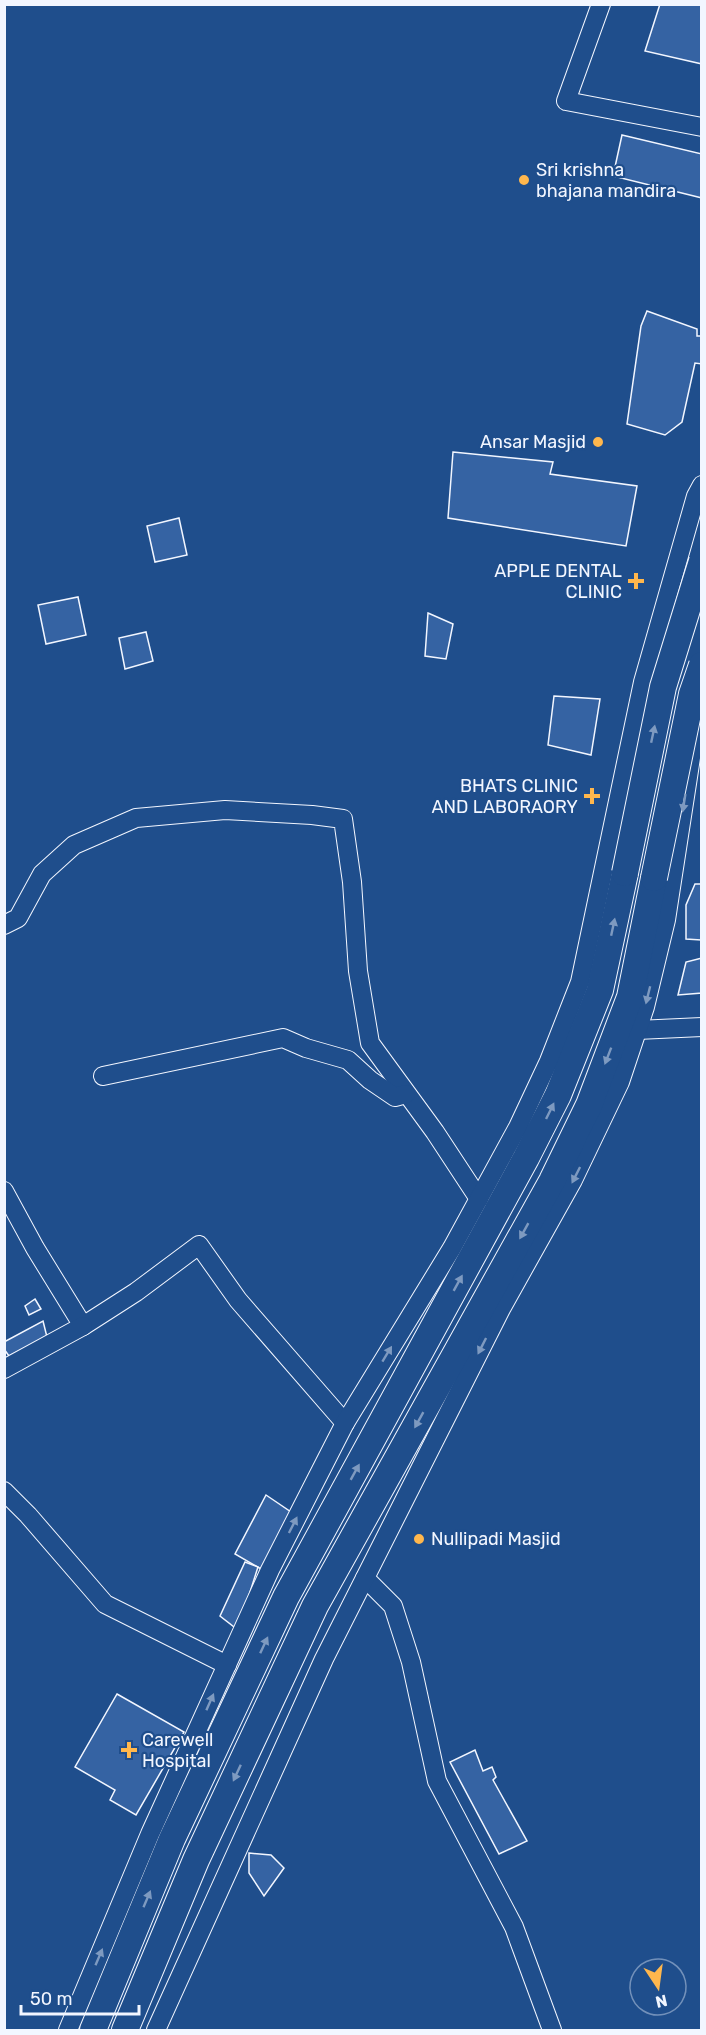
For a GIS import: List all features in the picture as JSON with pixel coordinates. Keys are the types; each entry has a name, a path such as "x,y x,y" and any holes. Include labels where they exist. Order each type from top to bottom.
{"highway":[{"path":"93,2031 172,1839 286,1597 526,1158 558,1095 600,990 663,687 702,561"},
{"path":"124,2031 196,1860 315,1606 552,1181 589,1105 630,997 692,694 702,665"}],"street":[{"path":"601,4 566,101 702,127"},
{"path":"68,2031 150,1834 270,1570 345,1423 452,1248 518,1127 540,1080 580,982 643,682 696,496 702,484"},
{"path":"156,2031 324,1659 502,1307 573,1180 620,1083 645,1008 666,920 702,726"},
{"path":"4,925 18,918 42,874 74,845 136,818 225,810 343,819 352,882 358,971 370,1043 435,1132 479,1199"},
{"path":"637,1030 702,1027"},
{"path":"103,1076 283,1038 306,1048 348,1060 370,1080 395,1097 406,1094"},
{"path":"4,1191 35,1248 83,1326"},
{"path":"4,1369 83,1326 136,1292 200,1245 238,1300 345,1423"},
{"path":"4,1491 28,1515 105,1604 227,1665"},
{"path":"366,1578 393,1606 411,1662 436,1781 514,1928 552,2031"}],"building":[{"path":"660,4 702,4 702,64 645,51"},
{"path":"622,135 702,154 702,198 613,176"},
{"path":"647,311 697,329 697,336 702,336 702,364 695,363 682,422 665,435 627,424 641,326"},
{"path":"453,452 553,462 550,474 637,486 626,546 448,518"},
{"path":"179,518 187,555 155,562 147,526"},
{"path":"78,597 86,635 46,644 38,605"},
{"path":"428,613 453,624 446,659 425,656"},
{"path":"146,632 153,661 125,669 119,638"},
{"path":"554,696 600,699 591,755 548,745"},
{"path":"695,884 702,884 701,940 686,939 686,905"},
{"path":"702,958 702,993 678,995 686,962"},
{"path":"35,1299 41,1309 29,1315 25,1306"},
{"path":"43,1321 47,1337 9,1356 4,1349 4,1342"},
{"path":"266,1495 291,1512 261,1569 235,1554"},
{"path":"245,1562 258,1567 238,1630 220,1616"},
{"name":"Carewell Hospital","path":"117,1694 184,1732 136,1815 110,1800 115,1790 75,1767"},
{"path":"475,1750 483,1771 492,1767 496,1777 493,1780 527,1841 499,1854 450,1762"},
{"path":"249,1853 271,1855 284,1868 264,1896 249,1873"}],"place":[{"name":"Sri krishna bhajana mandira","path":"524,180"},
{"name":"Ansar Masjid","path":"598,442"},
{"name":"APPLE DENTAL CLINIC","path":"636,581"},
{"name":"BHATS CLINIC AND LABORAORY","path":"592,796"},
{"name":"Nullipadi Masjid","path":"419,1539"},
{"name":"Carewell Hospital","path":"129,1750"}]}
